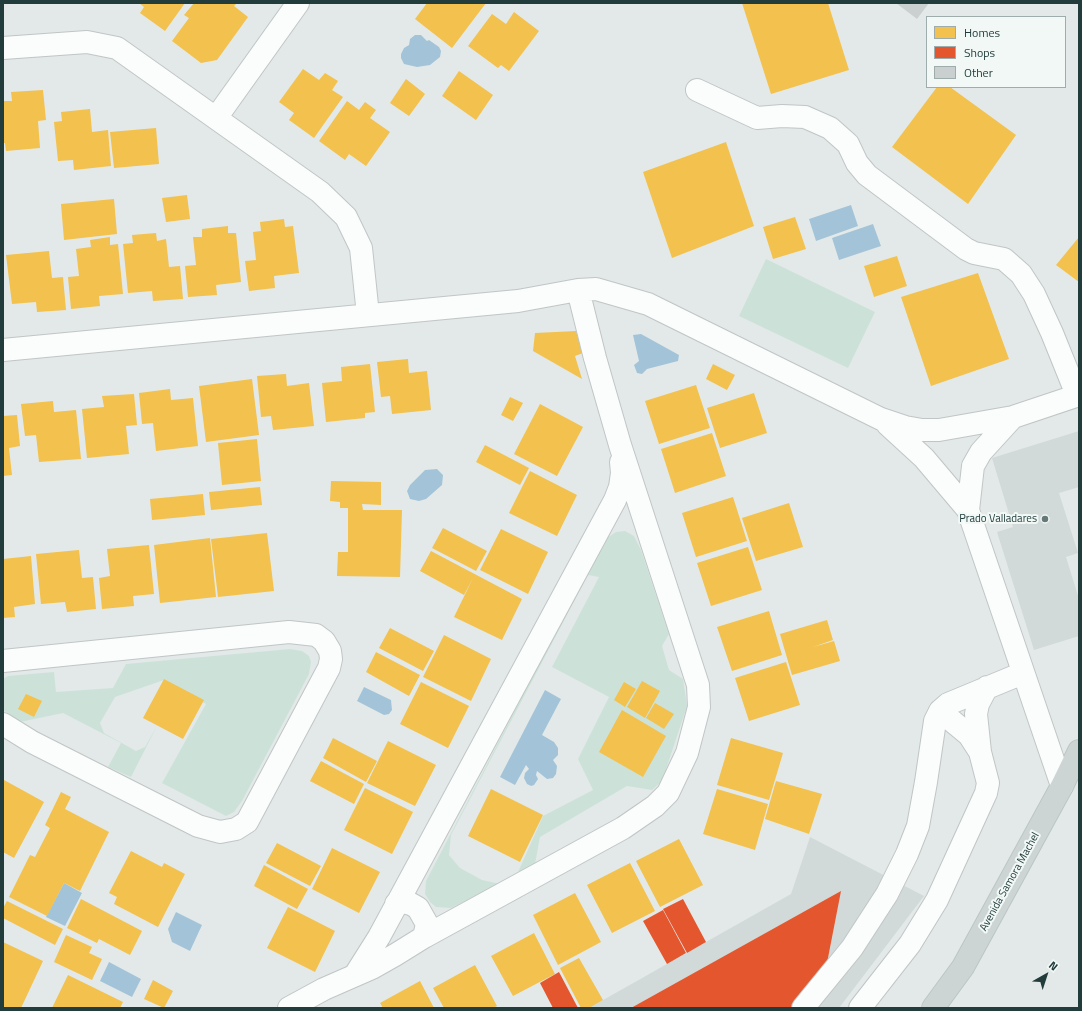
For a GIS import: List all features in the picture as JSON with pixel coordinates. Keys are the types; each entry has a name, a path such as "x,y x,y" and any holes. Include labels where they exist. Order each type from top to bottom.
{"main road":[{"name":"Avenida Samora Machel","path":"933,1008 963,967 1062,786 1079,751"}],"street":[{"path":"216,118 298,3"},
{"path":"3,48 87,42 101,43 117,48 320,192 346,217 361,248 368,315"},
{"path":"3,350 518,301 578,290 596,289 648,304 882,419 905,427 922,430 939,430 1013,417 1078,395 1034,294 1021,274 1004,258 974,253 966,249 866,175 857,163 848,144 830,128 805,117 782,116 757,118 697,90"},
{"path":"289,1008 324,989 395,955 424,937 623,828 655,806 668,793 687,753 699,707 698,685 620,445 594,358 578,290"},
{"path":"968,510 974,466 981,452 1013,417"},
{"path":"882,419 924,458 968,510 1062,786"},
{"path":"355,975 379,937 602,525 620,487 622,473 620,445"},
{"path":"602,525 610,520 628,519 642,525 648,533"},
{"path":"7,661 289,632 316,636 324,641 330,651 331,659 329,668 247,822 236,829 220,832 198,826 7,727"},
{"path":"804,1008 852,948 887,894 907,854 918,826 926,782 934,721 940,711 948,704 1023,673"},
{"path":"860,1008 910,944 937,900 986,793 988,783 980,752 976,714 978,704 987,687"},
{"path":"940,711 966,732 980,752"},
{"path":"396,904 402,902 411,904 418,908 427,924 424,937"},
{"path":"379,937 378,949 387,956 395,955"}],"shaded area":[{"name":"Prado Valladares","path":"1079,431 1079,487 1059,493 1078,553 1066,557 1079,599 1079,636 1034,650 997,532 1013,527 992,458"},
{"path":"810,837 924,896 839,1008 589,1008 791,894"}],"green space":[{"path":"766,259 875,312 848,368 739,316"},
{"path":"625,531 634,536 641,550 669,634 662,646 669,670 683,679 687,706 662,781 652,790 627,786 540,837 535,864 518,872 543,816 593,790 578,759 609,697 552,667 599,577 588,575 451,835 449,855 460,868 482,880 500,884 451,908 436,907 430,902 425,894 426,881 604,540 616,532"},
{"path":"290,649 302,651 309,656 311,662 309,674 242,801 234,812 226,816 162,783 206,704 164,680 115,697 100,723 104,733 136,751 145,747 157,726 131,777 108,767 121,743 63,713 20,722 3,710 3,679 8,676 54,672 56,692 113,688 126,664"}],"water":[{"path":"415,35 421,35 427,41 429,40 439,47 441,51 440,57 430,65 417,67 404,64 401,58 404,48 409,45 410,39"},
{"path":"851,205 858,226 816,241 809,219"},
{"path":"873,224 881,246 839,260 832,238"},
{"path":"641,334 679,355 678,361 647,369 642,374 637,373 634,365 639,361 633,335"},
{"path":"437,469 443,475 442,485 426,499 419,501 410,499 407,491 410,485 425,470"},
{"path":"364,687 391,700 392,710 389,714 384,715 357,701"},
{"path":"545,690 561,699 542,735 554,742 558,748 558,755 553,760 557,766 556,774 553,778 547,779 537,771 536,775 538,779 534,785 531,786 527,784 524,778 525,773 529,769 526,765 515,785 500,777"},
{"path":"64,883 82,893 65,926 46,917"},
{"path":"176,912 202,925 190,951 172,942 168,929"},
{"path":"109,962 141,979 132,997 100,981"}],"building: Homes":[{"path":"139,3 185,3 165,31 140,13 144,7"},
{"path":"194,3 234,3 236,4 234,6 248,17 217,60 201,63 172,41 189,18 184,15"},
{"path":"427,3 486,3 452,48 415,19"},
{"path":"742,3 828,3 849,70 771,94"},
{"path":"514,12 539,31 509,71 501,65 498,68 468,46 492,14 506,24"},
{"path":"303,69 319,80 325,73 338,81 332,90 343,97 314,138 289,120 294,113 279,102"},
{"path":"459,71 493,95 476,120 442,96"},
{"path":"406,79 425,94 409,116 390,103"},
{"path":"936,88 951,88 1016,135 968,204 892,147"},
{"path":"43,90 46,120 38,121 40,148 6,151 5,143 3,143 3,101 12,101 11,92"},
{"path":"347,101 359,110 365,102 376,110 370,118 390,132 366,166 349,154 345,160 319,141"},
{"path":"90,109 92,132 108,130 111,166 74,170 73,160 58,161 54,122 62,121 61,112"},
{"path":"156,128 159,164 114,168 110,132"},
{"path":"726,142 754,226 672,258 643,172"},
{"path":"187,195 190,219 166,222 162,198"},
{"path":"114,199 117,234 64,240 61,204"},
{"path":"795,217 806,249 773,259 763,227"},
{"path":"284,219 285,227 293,226 299,273 274,276 275,288 249,291 245,261 256,260 253,232 261,231 260,222"},
{"path":"228,226 228,233 236,233 241,282 216,285 217,295 188,297 185,266 196,265 193,237 202,237 202,229"},
{"path":"156,233 157,241 166,239 169,267 180,266 183,299 153,301 152,291 128,293 123,244 133,243 132,235"},
{"path":"110,237 110,245 118,244 123,294 99,296 100,306 71,309 68,277 79,276 76,249 91,247 90,240"},
{"path":"1079,237 1079,282 1056,265"},
{"path":"49,251 52,278 63,277 66,310 37,312 36,302 12,304 6,255"},
{"path":"897,256 907,286 874,297 864,266"},
{"path":"978,273 1009,359 931,386 901,297"},
{"path":"576,331 583,353 575,356 582,379 533,351 535,333"},
{"path":"408,359 409,373 427,371 431,410 392,414 390,396 381,397 377,362"},
{"path":"370,364 375,412 365,413 365,418 326,422 322,383 342,381 341,367"},
{"path":"713,364 735,375 727,390 706,379"},
{"path":"286,374 287,386 309,383 314,426 273,430 271,416 261,417 257,376"},
{"path":"252,379 259,435 206,442 199,386"},
{"path":"696,385 710,428 659,444 645,401"},
{"path":"170,389 171,400 193,398 198,446 156,451 153,423 142,424 139,393"},
{"path":"754,393 767,433 720,448 707,408"},
{"path":"134,394 137,425 126,426 129,454 87,458 82,409 104,407 102,396"},
{"path":"510,397 523,403 513,421 501,415"},
{"path":"53,401 54,412 76,410 81,459 39,462 36,435 25,436 21,404"},
{"path":"540,404 583,427 557,476 514,454"},
{"path":"17,415 20,446 9,448 12,475 3,476 3,416"},
{"path":"712,433 726,476 675,493 661,449"},
{"path":"257,439 261,481 222,485 218,443"},
{"path":"485,445 529,468 520,485 476,462"},
{"path":"530,471 577,495 557,536 509,513"},
{"path":"331,481 381,482 381,505 362,504 363,510 402,510 400,577 337,576 338,552 348,552 348,508 340,508 340,502 330,501"},
{"path":"260,487 262,505 211,510 209,492"},
{"path":"203,494 205,515 152,520 150,499"},
{"path":"733,497 747,541 696,557 682,513"},
{"path":"789,503 803,547 756,561 742,518"},
{"path":"443,528 487,551 476,571 432,548"},
{"path":"501,529 548,552 528,594 480,570"},
{"path":"267,533 274,591 218,597 211,539"},
{"path":"210,538 216,597 160,603 154,545"},
{"path":"149,545 154,594 133,596 134,606 102,609 99,578 110,576 107,549"},
{"path":"748,547 762,590 711,606 697,563"},
{"path":"79,550 82,578 93,577 96,609 67,612 65,602 41,604 36,554"},
{"path":"431,551 522,599 502,640 454,617 473,578 464,595 420,571"},
{"path":"31,556 35,604 14,607 15,617 3,618 3,559"},
{"path":"769,611 782,655 732,671 717,627"},
{"path":"827,620 833,640 813,647 834,641 840,661 792,675 780,634"},
{"path":"390,628 434,651 423,671 379,648"},
{"path":"444,635 491,659 471,701 423,677"},
{"path":"376,652 420,675 409,696 366,672"},
{"path":"786,662 800,705 749,721 735,678"},
{"path":"164,679 204,700 183,739 143,718"},
{"path":"642,681 660,691 645,718 627,707"},
{"path":"421,682 469,706 448,748 400,724"},
{"path":"624,682 636,689 625,707 614,700"},
{"path":"26,694 42,701 34,717 18,709"},
{"path":"655,703 674,714 664,729 646,718"},
{"path":"622,710 666,736 643,777 599,752"},
{"path":"333,738 377,761 366,782 323,758"},
{"path":"731,738 783,753 769,800 717,785"},
{"path":"388,741 436,765 415,806 367,783"},
{"path":"321,761 364,784 354,804 310,781"},
{"path":"4,780 44,802 14,858 3,852"},
{"path":"776,781 822,794 809,834 765,819"},
{"path":"365,788 413,812 392,854 344,830"},
{"path":"491,789 543,815 520,862 468,836"},
{"path":"717,789 768,804 755,850 703,834"},
{"path":"61,792 71,797 65,809 109,832 80,891 64,883 47,916 9,897 30,855 35,857 50,828 45,825"},
{"path":"679,839 703,885 660,907 636,861"},
{"path":"277,843 321,866 310,886 266,863"},
{"path":"332,848 380,872 359,913 312,889"},
{"path":"131,851 162,867 164,863 185,874 158,927 114,904 117,897 109,893"},
{"path":"630,863 655,911 612,933 587,885"},
{"path":"264,865 308,889 297,909 254,886"},
{"path":"575,893 601,942 558,965 533,915"},
{"path":"81,899 142,931 130,955 99,939 97,943 67,928"},
{"path":"7,901 63,929 55,945 3,918 3,908"},
{"path":"288,907 335,931 315,972 267,948"},
{"path":"534,933 555,974 513,996 491,956"},
{"path":"66,935 92,947 89,953 102,959 92,980 54,962"},
{"path":"3,942 43,961 21,1008 3,1008"},
{"path":"579,958 603,1000 589,1008 581,1008 560,968"},
{"path":"475,965 497,1006 493,1008 444,1008 433,988"},
{"path":"68,975 123,1002 120,1008 52,1008"},
{"path":"153,980 173,991 164,1008 144,999"},
{"path":"420,981 434,1008 383,1008 380,1003"}],"building: Shops":[{"path":"841,891 827,963 791,1008 631,1008"},
{"path":"683,899 706,942 687,953 663,909"},
{"path":"663,910 686,953 667,964 643,921"},
{"path":"559,972 578,1008 553,1008 540,983"}],"building: Other":[{"path":"896,3 929,3 917,19"}],"place":[{"name":"Prado Valladares","path":"1045,519"}]}
